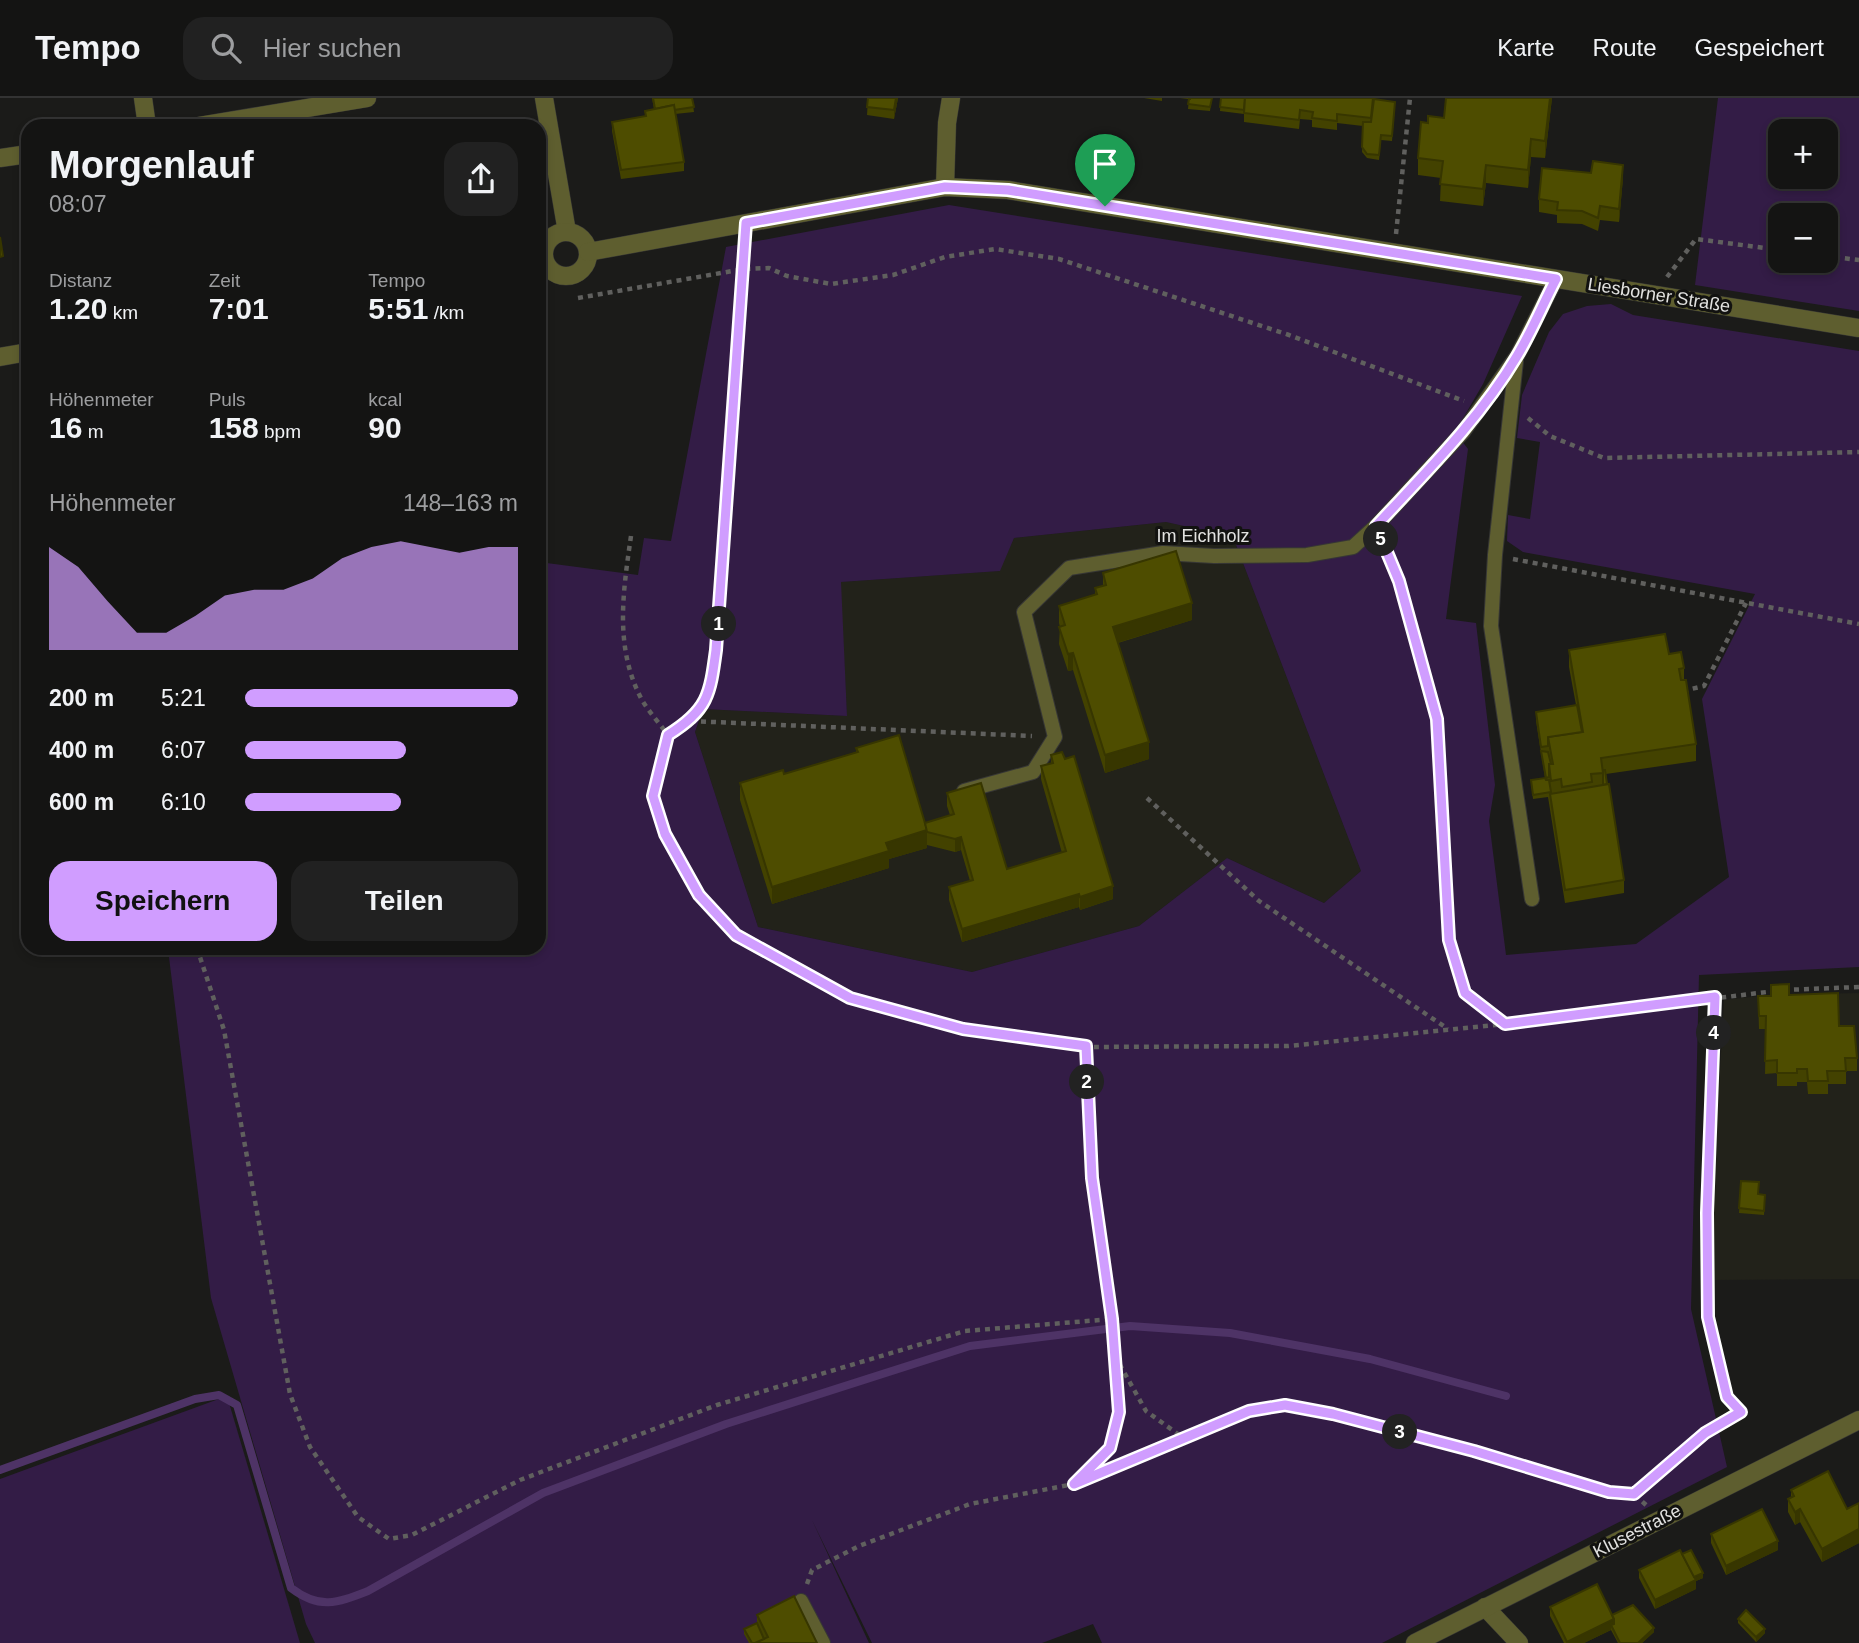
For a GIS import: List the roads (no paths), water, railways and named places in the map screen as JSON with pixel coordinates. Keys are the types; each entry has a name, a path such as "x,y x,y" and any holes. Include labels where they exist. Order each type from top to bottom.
{"street":[{"path":"143,98 146,119"},
{"path":"241,119 368,98"},
{"path":"544,98 567,232"},
{"path":"945,187 947,123 951,98"},
{"path":"0,158 21,155"},
{"name":"Liesborner Straße","path":"588,252 945,187 1008,190 1859,328"},
{"path":"546,247 560,232 567,232 584,240 588,252 585,265 568,276 555,273 546,263"},
{"path":"0,358 21,354"},
{"name":"Klusestraße","path":"1415,1643 1859,1420"},
{"path":"1485,1607 1519,1643"}],"lane":[{"name":"Im Eichholz","path":"959,792 1033,772 1055,737 1024,612 1069,568 1163,553 1307,555 1353,547 1464,432 1517,356 1556,279"},
{"name":"Im Eichholz","path":"1517,356 1495,555 1491,626 1532,899"},
{"path":"801,1601 822,1643"}],"waterway":[{"path":"0,1470 195,1399 219,1395 237,1405 291,1588 311,1599 329,1602 368,1591 543,1493 726,1424 970,1346 1130,1326 1230,1333 1370,1359 1506,1396"}]}
